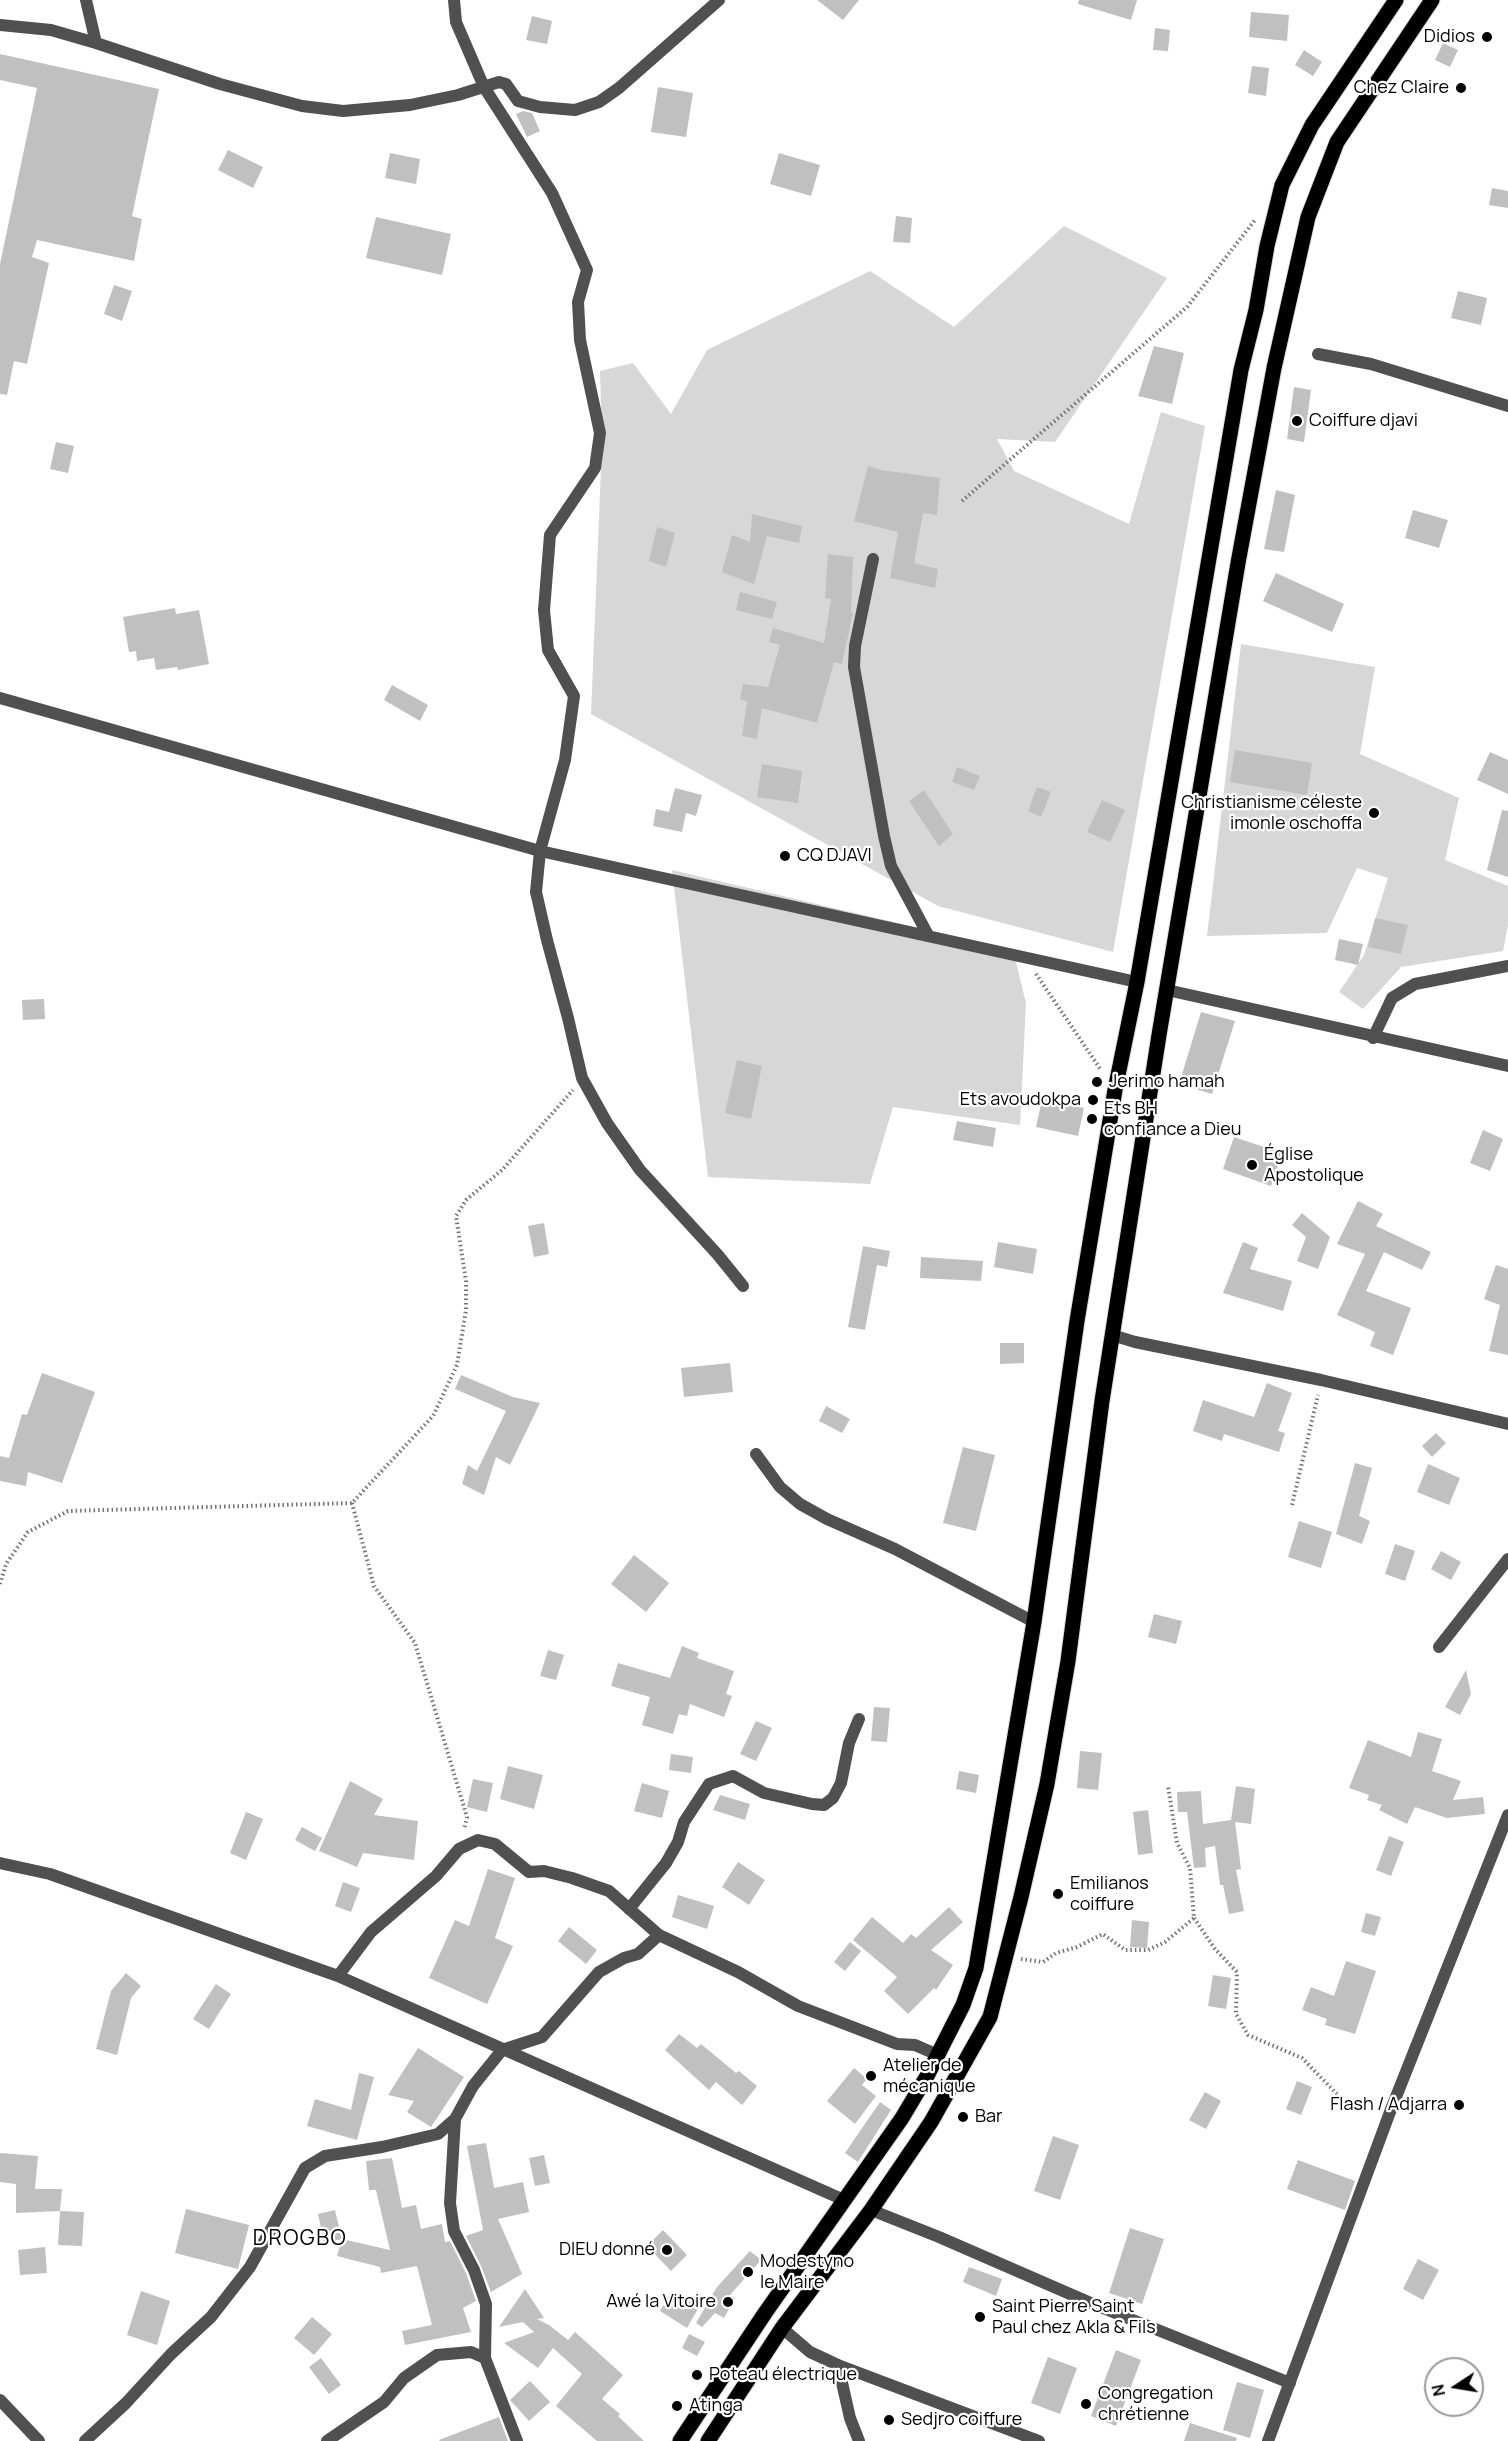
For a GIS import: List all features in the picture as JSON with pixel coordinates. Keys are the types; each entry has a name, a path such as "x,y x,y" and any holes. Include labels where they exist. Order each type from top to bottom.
{"main road":[{"path":"680,2441 902,2118 963,2005 976,1968 1034,1622 1077,1321 1115,1090 1137,982 1241,370 1256,310 1267,246 1282,185 1312,125 1396,0"},
{"path":"708,2441 782,2328 871,2210 932,2122 990,2017 1047,1784 1062,1694 1112,1335 1167,990 1240,551 1274,368 1308,217 1337,142 1432,0"}],"street":[{"path":"86,0 96,43"},
{"path":"454,0 456,22 484,87 552,194 587,270 578,302 580,340 600,433 596,468 550,535 544,610 548,650 573,696 565,760 540,851 536,892 582,1078 607,1123 640,1170 718,1255 743,1286"},
{"path":"0,25 51,30 302,106 343,111 410,105 499,82 506,84 518,100 540,107 575,110 599,102 619,87 718,0"},
{"path":"1318,354 1371,364 1508,406"},
{"path":"873,559 855,646 854,667 891,866 928,935"},
{"path":"0,698 540,851 1137,982"},
{"path":"1373,1038 1392,998 1415,984 1508,966"},
{"path":"1167,990 1373,1038 1508,1066"},
{"path":"1112,1335 1135,1342 1321,1380 1508,1424"},
{"path":"756,1454 780,1487 800,1504 827,1519 895,1549 1034,1622"},
{"path":"1439,1647 1508,1559"},
{"path":"629,1909 666,1863 678,1842 684,1822 709,1784 733,1776 764,1793 824,1805 833,1798 841,1783 849,1743 859,1719"},
{"path":"1268,2441 1390,2112 1508,1815"},
{"path":"338,1976 371,1932 436,1876 459,1849 478,1840 495,1844 529,1872 544,1871 573,1878 609,1891 659,1935 738,1972 798,2006 897,2044 915,2045 938,2055"},
{"path":"0,1863 50,1874 338,1976 844,2200"},
{"path":"85,2441 126,2403 171,2354 211,2318 250,2267 305,2168 325,2156 382,2147 438,2134 455,2119 473,2086 502,2050 542,2037 599,1972 624,1958 638,1954 659,1935"},
{"path":"455,2119 450,2203 454,2231 474,2270 486,2304 485,2358 517,2441"},
{"path":"871,2210 1093,2304 1290,2383"},
{"path":"782,2328 810,2352 838,2365 1039,2441"},
{"path":"327,2441 384,2402 404,2378 437,2355 471,2352 485,2358"},
{"path":"838,2365 850,2418 859,2441"},
{"path":"0,2400 39,2441"}],"path":[{"path":"962,501 1187,308 1260,213"},
{"path":"1023,956 1115,1090"},
{"path":"0,1584 6,1564 28,1532 68,1511 352,1503 433,1416 457,1365 466,1310 465,1281 456,1216 466,1200 502,1170 541,1128 582,1078"},
{"path":"1292,1505 1321,1380"},
{"path":"352,1503 374,1586 415,1644 435,1706 467,1817 459,1849"},
{"path":"1168,1786 1177,1843 1190,1868 1194,1918 1215,1949 1237,1972 1236,2014 1248,2036 1302,2058 1336,2094"},
{"path":"1006,1956 1030,1962 1043,1962 1056,1953 1077,1947 1103,1934 1125,1950 1148,1950 1166,1942 1194,1918"}],"shaded area":[{"path":"1064,226 1167,278 1055,442 997,439 1014,471 1129,524 1161,412 1205,426 1113,952 938,906 591,714 602,443 600,371 633,363 671,414 707,350 870,271 954,327"},
{"path":"1241,644 1375,667 1360,754 1459,798 1445,860 1508,886 1508,925 1503,951 1401,967 1363,1009 1339,992 1364,955 1388,878 1357,868 1327,933 1207,936"},
{"path":"672,870 1013,950 1026,1003 1020,1125 893,1107 870,1184 708,1177"}],"building":[{"path":"817,0 859,0 843,20"},
{"path":"1079,0 1137,0 1131,20 1078,4"},
{"path":"1251,12 1289,15 1287,41 1249,37"},
{"path":"532,16 552,21 547,44 526,40"},
{"path":"1155,28 1170,30 1168,51 1153,50"},
{"path":"1443,43 1458,50 1450,67 1435,60"},
{"path":"1304,50 1322,62 1313,76 1295,65"},
{"path":"0,54 159,89 132,216 142,219 134,261 37,240 32,257 49,263 27,364 14,361 7,395 0,394 0,264 37,88 0,80"},
{"path":"1252,66 1269,68 1266,96 1248,93"},
{"path":"658,87 693,93 686,137 651,132"},
{"path":"523,111 532,113 540,131 527,137 516,114"},
{"path":"228,150 263,167 253,188 218,170"},
{"path":"390,153 420,159 416,184 385,178"},
{"path":"779,153 820,165 811,196 770,184"},
{"path":"1492,188 1508,191 1508,208 1489,205"},
{"path":"896,216 912,218 910,243 893,242"},
{"path":"376,217 451,234 442,275 366,258"},
{"path":"114,285 132,291 122,321 104,314"},
{"path":"1458,291 1487,298 1481,325 1451,318"},
{"path":"1154,346 1184,353 1172,404 1138,396"},
{"path":"1294,387 1311,390 1304,442 1287,439"},
{"path":"56,442 74,446 68,473 50,469"},
{"path":"868,466 881,470 940,478 937,515 923,513 914,563 938,569 935,588 890,578 898,532 854,521"},
{"path":"1276,490 1295,495 1284,552 1264,549"},
{"path":"1413,510 1448,520 1439,548 1405,538"},
{"path":"752,514 802,526 799,543 767,536 754,584 722,572 732,535 750,542"},
{"path":"657,527 675,533 666,567 649,561"},
{"path":"828,554 853,557 851,613 853,613 842,664 834,662 817,723 762,708 757,739 742,736 747,701 740,700 743,684 768,687 780,645 769,642 773,628 824,643 831,599 825,598"},
{"path":"1276,573 1344,604 1332,632 1263,601"},
{"path":"740,592 777,602 772,619 736,610"},
{"path":"175,608 176,614 199,610 209,664 178,670 177,667 156,670 154,658 137,661 136,651 129,652 123,617"},
{"path":"392,685 428,705 420,721 384,700"},
{"path":"1235,750 1312,763 1307,795 1230,782"},
{"path":"1490,752 1508,760 1508,794 1477,780"},
{"path":"762,764 802,771 798,803 757,797"},
{"path":"957,767 980,776 974,790 952,782"},
{"path":"1037,787 1051,792 1041,817 1028,811"},
{"path":"675,788 702,795 696,816 686,813 682,832 653,826 656,809 669,812"},
{"path":"924,790 953,834 939,846 909,801"},
{"path":"1102,800 1125,810 1110,842 1087,832"},
{"path":"1502,810 1508,811 1508,877 1487,870"},
{"path":"1375,918 1408,925 1401,954 1368,947"},
{"path":"1339,939 1363,944 1358,965 1335,960"},
{"path":"44,999 45,1019 23,1020 22,1000"},
{"path":"1201,1012 1235,1021 1212,1094 1179,1084"},
{"path":"737,1060 762,1066 751,1119 725,1113"},
{"path":"1042,1099 1084,1108 1078,1136 1036,1127"},
{"path":"957,1121 996,1128 993,1147 953,1140"},
{"path":"1483,1130 1503,1139 1490,1171 1470,1163"},
{"path":"1234,1137 1282,1153 1271,1186 1223,1169"},
{"path":"1358,1201 1383,1214 1376,1226 1431,1252 1422,1270 1384,1252 1366,1291 1411,1308 1393,1355 1370,1346 1375,1332 1337,1315 1365,1254 1337,1244"},
{"path":"1302,1213 1330,1237 1318,1269 1297,1261 1306,1237 1292,1225"},
{"path":"544,1223 549,1254 534,1257 528,1226"},
{"path":"998,1242 1037,1249 1033,1274 994,1267"},
{"path":"1243,1242 1258,1248 1250,1269 1292,1281 1283,1311 1223,1293"},
{"path":"863,1246 890,1251 887,1267 877,1265 865,1330 848,1327"},
{"path":"921,1257 983,1261 981,1281 920,1278"},
{"path":"1496,1265 1508,1269 1508,1355 1489,1351 1500,1305 1484,1299"},
{"path":"1000,1343 1024,1343 1024,1363 1000,1364"},
{"path":"730,1363 733,1392 684,1397 681,1368"},
{"path":"42,1373 95,1392 62,1483 28,1472 26,1486 0,1481 0,1456 9,1458 22,1414 27,1415"},
{"path":"461,1375 513,1397 540,1403 510,1465 496,1457 484,1495 462,1484 468,1465 477,1471 506,1411 455,1389"},
{"path":"1267,1383 1292,1393 1278,1431 1285,1433 1279,1452 1224,1434 1222,1441 1193,1431 1203,1400 1254,1417"},
{"path":"826,1406 850,1419 842,1433 819,1421"},
{"path":"1436,1433 1446,1443 1432,1457 1422,1446"},
{"path":"963,1447 995,1455 976,1531 943,1523"},
{"path":"1355,1463 1372,1468 1359,1516 1370,1521 1362,1544 1336,1534"},
{"path":"1428,1464 1460,1478 1449,1505 1417,1492"},
{"path":"1299,1521 1332,1532 1321,1568 1288,1557"},
{"path":"1395,1544 1415,1551 1405,1581 1385,1574"},
{"path":"1441,1551 1461,1562 1451,1580 1431,1569"},
{"path":"634,1555 669,1583 646,1612 611,1584"},
{"path":"1154,1614 1182,1621 1176,1644 1148,1637"},
{"path":"682,1646 699,1653 697,1658 734,1671 726,1694 732,1696 724,1717 690,1704 687,1716 679,1714 673,1734 642,1725 650,1697 611,1686 618,1663 670,1678"},
{"path":"548,1650 564,1655 556,1680 540,1676"},
{"path":"1466,1670 1471,1694 1460,1715 1445,1707"},
{"path":"874,1707 890,1708 887,1742 871,1741"},
{"path":"756,1721 772,1728 756,1761 740,1754"},
{"path":"1418,1732 1442,1739 1432,1771 1461,1781 1453,1800 1483,1797 1485,1814 1447,1818 1415,1807 1407,1824 1379,1810 1382,1805 1367,1800 1369,1795 1349,1788 1368,1740 1411,1757"},
{"path":"1080,1751 1102,1753 1098,1790 1077,1788"},
{"path":"671,1754 693,1757 691,1773 669,1770"},
{"path":"508,1766 543,1775 534,1809 500,1799"},
{"path":"959,1771 979,1775 976,1793 956,1789"},
{"path":"473,1779 493,1783 487,1812 467,1807"},
{"path":"350,1781 383,1799 374,1815 418,1821 414,1860 363,1853 357,1867 319,1851"},
{"path":"642,1783 669,1791 662,1818 634,1811"},
{"path":"1236,1786 1255,1789 1251,1824 1235,1822 1241,1869 1236,1870 1244,1911 1229,1914 1223,1885 1220,1885 1215,1846 1205,1848 1206,1867 1194,1868 1187,1812 1178,1812 1177,1792 1201,1791 1203,1824 1231,1820"},
{"path":"720,1795 750,1804 745,1820 713,1810"},
{"path":"1148,1810 1153,1853 1138,1855 1133,1812"},
{"path":"246,1812 263,1819 246,1860 230,1853"},
{"path":"302,1827 322,1838 315,1851 295,1840"},
{"path":"1389,1836 1404,1842 1391,1876 1376,1870"},
{"path":"738,1862 765,1880 749,1905 722,1887"},
{"path":"488,1869 515,1878 495,1938 513,1946 487,2004 429,1978 455,1920 469,1926"},
{"path":"343,1882 360,1888 351,1912 335,1906"},
{"path":"678,1895 714,1906 707,1929 672,1917"},
{"path":"949,1907 963,1922 931,1950 953,1965 936,1990 934,1988 908,2014 884,1991 897,1977 853,1940 872,1917 903,1943 911,1934 916,1938"},
{"path":"1366,1913 1381,1917 1375,1936 1361,1932"},
{"path":"1132,1920 1149,1922 1147,1948 1130,1947"},
{"path":"569,1927 597,1950 586,1964 558,1941"},
{"path":"850,1942 861,1951 845,1971 834,1962"},
{"path":"1346,1961 1376,1971 1355,2034 1325,2025 1327,2019 1302,2010 1311,1987 1334,1996"},
{"path":"126,1973 141,1986 131,1998 117,2055 96,2049 111,1991"},
{"path":"1213,1975 1231,1978 1226,2009 1208,2006"},
{"path":"216,1984 231,1994 209,2029 193,2019"},
{"path":"679,2034 697,2048 701,2044 736,2073 739,2071 757,2086 742,2105 716,2082 709,2090 665,2050"},
{"path":"418,2048 464,2077 431,2127 407,2112 414,2101 388,2095"},
{"path":"854,2068 867,2079 862,2085 876,2096 855,2124 827,2101"},
{"path":"359,2073 374,2077 357,2140 307,2126 315,2099 351,2110"},
{"path":"1297,2081 1312,2087 1301,2115 1286,2109"},
{"path":"1205,2092 1221,2101 1206,2129 1189,2120"},
{"path":"880,2102 891,2110 858,2162 845,2153"},
{"path":"1053,2136 1079,2145 1060,2200 1034,2191"},
{"path":"486,2143 494,2188 523,2182 529,2212 498,2219 522,2274 491,2292 466,2236 483,2230 467,2146"},
{"path":"0,2153 38,2156 35,2189 62,2189 60,2211 16,2213 16,2184 0,2182"},
{"path":"544,2155 550,2183 535,2186 529,2158"},
{"path":"392,2158 402,2208 416,2205 421,2229 442,2224 445,2242 450,2241 466,2273 476,2301 463,2308 471,2332 405,2345 402,2331 432,2325 417,2266 381,2273 380,2267 337,2256 342,2239 390,2250 376,2190 369,2190 366,2161"},
{"path":"1298,2160 1355,2181 1345,2210 1287,2189"},
{"path":"186,2209 249,2225 238,2269 175,2253"},
{"path":"335,2210 342,2239 324,2243 318,2214"},
{"path":"60,2211 84,2212 82,2246 58,2245"},
{"path":"1130,2228 1164,2239 1142,2304 1109,2293"},
{"path":"663,2230 687,2255 671,2271 647,2246"},
{"path":"45,2247 47,2273 20,2275 18,2250"},
{"path":"750,2251 761,2260 730,2295 735,2298 724,2318 715,2313 702,2327 696,2323 717,2287"},
{"path":"1418,2259 1439,2270 1423,2300 1403,2289"},
{"path":"969,2267 1002,2279 996,2296 963,2282"},
{"path":"525,2289 544,2318 537,2319 568,2340 575,2332 623,2375 602,2399 620,2414 618,2416 644,2441 597,2441 556,2406 582,2374 553,2348 538,2368 504,2343 534,2332 523,2322 499,2327"},
{"path":"141,2291 170,2301 157,2345 127,2335"},
{"path":"672,2291 699,2307 687,2328 660,2311"},
{"path":"312,2317 332,2334 314,2355 294,2338"},
{"path":"689,2334 705,2342 697,2356 682,2348"},
{"path":"1116,2350 1141,2360 1116,2426 1091,2416"},
{"path":"1048,2357 1077,2368 1060,2414 1031,2403"},
{"path":"321,2358 341,2385 329,2394 309,2367"},
{"path":"530,2381 550,2402 529,2421 510,2400"},
{"path":"1237,2382 1264,2390 1250,2438 1223,2430"},
{"path":"499,2417 508,2441 439,2440"},
{"path":"1190,2423 1237,2438 1236,2441 1184,2441"}],"place":[{"name":"Didios","path":"1487,37"},
{"name":"Chez Claire","path":"1461,88"},
{"name":"Coiffure djavi","path":"1297,421"},
{"name":"Christianisme céleste imonle oschoffa","path":"1374,813"},
{"name":"CQ DJAVI","path":"785,856"},
{"name":"Jerimo hamah","path":"1097,1082"},
{"name":"Ets avoudokpa","path":"1093,1100"},
{"name":"Ets BH confiance a Dieu","path":"1092,1119"},
{"name":"Église Apostolique","path":"1252,1165"},
{"name":"Emilianos coiffure","path":"1058,1894"},
{"name":"Atelier de mécanique","path":"871,2076"},
{"name":"Flash / Adjarra","path":"1459,2105"},
{"name":"Bar","path":"963,2117"},
{"name":"DIEU donné","path":"667,2250"},
{"name":"Modestyno le Maire","path":"748,2272"},
{"name":"Awé la Vitoire","path":"728,2302"},
{"name":"Saint Pierre Saint Paul chez Akla & Fils","path":"980,2317"},
{"name":"Poteau électrique","path":"697,2375"},
{"name":"Congregation chrétienne","path":"1086,2404"},
{"name":"Atinga","path":"677,2406"},
{"name":"Sedjro coiffure","path":"889,2420"}],"district":[{"name":"DROGBO","path":"300,2239"}]}
